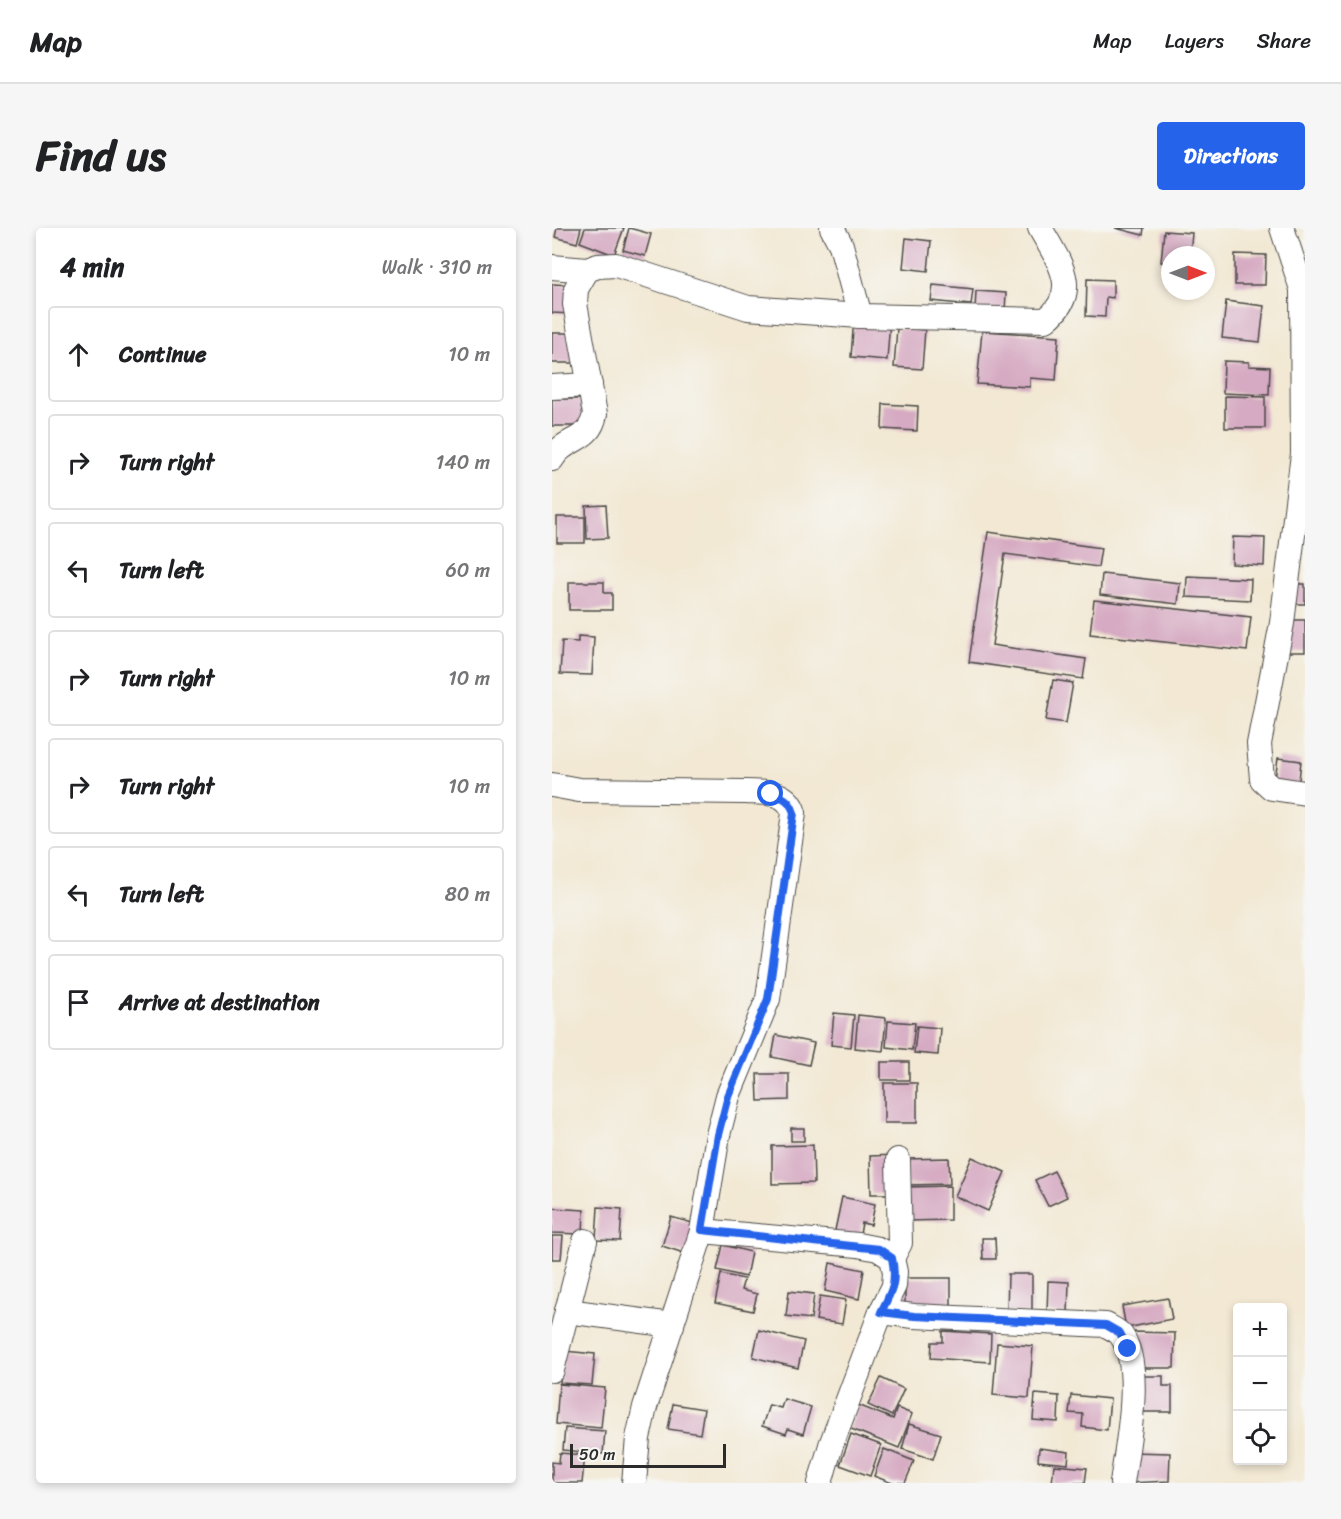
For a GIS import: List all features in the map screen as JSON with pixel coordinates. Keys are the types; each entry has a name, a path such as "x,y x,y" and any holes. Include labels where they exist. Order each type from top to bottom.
{"street":[{"path":"832,228 841,245 860,315"},
{"path":"552,267 587,270 598,266 616,265 748,308 860,315 1046,320 1059,309 1065,291 1064,272 1040,228"},
{"path":"1282,228 1304,291 1303,453 1282,623 1259,744 1262,779 1272,788 1305,793"},
{"path":"552,459 562,447 589,431 593,425 595,414 575,304 576,289 587,270"},
{"path":"552,387 590,385"},
{"path":"552,785 579,790 771,794 784,797 791,804 794,813 768,999 728,1096 718,1135 702,1230 643,1417 636,1448 634,1483"},
{"path":"820,1483 831,1445 881,1312 894,1286 895,1272 892,1258 900,1243 898,1160"},
{"path":"702,1230 858,1245 879,1249 892,1258"},
{"path":"552,1370 585,1241"},
{"path":"567,1311 672,1326"},
{"path":"881,1312 914,1316 1106,1325 1120,1333 1128,1349 1134,1394 1122,1483"}],"building":[{"path":"557,228 581,228 577,243 555,237"},
{"path":"585,228 624,228 614,255 580,242"},
{"path":"629,228 651,234 645,256 623,250"},
{"path":"1115,228 1144,228 1143,235"},
{"path":"1164,231 1192,233 1191,246 1163,246"},
{"path":"906,238 931,241 928,271 903,268"},
{"path":"1235,254 1266,255 1265,285 1235,285"},
{"path":"1087,279 1113,280 1113,298 1106,297 1105,317 1086,316"},
{"path":"552,284 574,285 573,314 552,313"},
{"path":"933,285 973,289 971,305 931,301"},
{"path":"976,291 1006,293 1005,312 975,310"},
{"path":"1226,301 1264,306 1260,342 1222,338"},
{"path":"854,317 890,320 887,360 851,357"},
{"path":"897,328 925,330 922,369 894,367"},
{"path":"982,331 1059,336 1056,380 1030,378 1030,387 977,384"},
{"path":"552,333 576,333 576,363 552,363"},
{"path":"1224,361 1249,362 1249,366 1270,367 1269,395 1223,393"},
{"path":"1225,396 1265,397 1265,428 1225,428"},
{"path":"552,399 589,399 589,426 552,426"},
{"path":"883,404 918,406 917,431 882,429"},
{"path":"606,505 608,538 587,539 586,506"},
{"path":"557,517 585,517 585,543 557,543"},
{"path":"988,532 1101,548 1098,567 1005,554 992,645 1086,659 1083,679 969,662"},
{"path":"1233,537 1265,538 1264,566 1232,564"},
{"path":"1102,574 1180,583 1178,604 1100,595"},
{"path":"1187,576 1251,579 1250,600 1186,597"},
{"path":"569,582 604,582 604,593 612,593 612,610 569,610"},
{"path":"1291,584 1305,584 1305,604 1291,604"},
{"path":"1094,600 1251,617 1247,651 1090,634"},
{"path":"1284,620 1305,620 1305,652 1285,652"},
{"path":"578,636 594,637 592,675 560,674 562,641 578,642"},
{"path":"1053,680 1073,683 1066,723 1046,720"},
{"path":"1278,758 1301,761 1298,790 1274,787"},
{"path":"834,1013 854,1015 851,1047 831,1045"},
{"path":"858,1015 886,1018 883,1051 855,1048"},
{"path":"888,1021 915,1023 912,1050 886,1047"},
{"path":"917,1026 940,1028 938,1055 914,1053"},
{"path":"776,1035 814,1043 809,1065 772,1057"},
{"path":"881,1062 909,1062 909,1080 881,1080"},
{"path":"757,1074 789,1074 789,1100 758,1101"},
{"path":"884,1083 917,1083 917,1123 884,1123"},
{"path":"791,1128 804,1128 804,1141 791,1141"},
{"path":"813,1145 814,1183 772,1184 772,1146"},
{"path":"896,1155 896,1194 871,1194 870,1156"},
{"path":"972,1157 1005,1172 988,1211 955,1196"},
{"path":"949,1158 950,1184 908,1185 907,1159"},
{"path":"1054,1171 1067,1197 1048,1206 1035,1180"},
{"path":"950,1186 950,1220 907,1221 907,1187"},
{"path":"842,1197 875,1204 871,1225 862,1223 859,1240 834,1235"},
{"path":"598,1207 622,1209 620,1241 596,1240"},
{"path":"552,1208 584,1210 583,1234 552,1233"},
{"path":"671,1217 696,1224 687,1254 662,1246"},
{"path":"552,1236 563,1236 561,1259 552,1259"},
{"path":"982,1238 995,1238 996,1259 983,1259"},
{"path":"723,1245 751,1252 746,1277 717,1270"},
{"path":"830,1263 864,1270 859,1299 825,1291"},
{"path":"721,1274 744,1279 741,1290 757,1294 753,1311 715,1303"},
{"path":"1008,1274 1032,1274 1032,1313 1007,1313"},
{"path":"905,1278 951,1278 951,1309 905,1308"},
{"path":"1048,1281 1069,1282 1068,1314 1047,1313"},
{"path":"789,1291 814,1294 811,1319 786,1316"},
{"path":"820,1296 846,1300 842,1324 816,1320"},
{"path":"1168,1298 1172,1319 1126,1328 1122,1306"},
{"path":"759,1330 804,1341 798,1368 753,1357"},
{"path":"943,1331 991,1334 990,1362 931,1358 932,1342 943,1342"},
{"path":"1133,1332 1175,1333 1174,1368 1133,1368"},
{"path":"997,1343 1033,1346 1029,1398 993,1395"},
{"path":"564,1351 595,1354 592,1385 560,1383"},
{"path":"1136,1376 1163,1376 1163,1386 1172,1386 1172,1412 1136,1412"},
{"path":"881,1378 904,1389 892,1416 868,1405"},
{"path":"559,1384 605,1388 601,1428 556,1424"},
{"path":"1035,1394 1059,1396 1058,1422 1033,1420"},
{"path":"1071,1395 1110,1399 1107,1430 1082,1427 1083,1414 1069,1413"},
{"path":"784,1399 811,1407 803,1434 788,1429 786,1434 762,1426 769,1405 781,1408"},
{"path":"673,1404 704,1409 700,1434 668,1429"},
{"path":"858,1405 893,1419 897,1408 912,1414 899,1448 849,1428"},
{"path":"909,1424 941,1434 933,1459 902,1449"},
{"path":"565,1428 605,1431 603,1454 563,1450"},
{"path":"851,1434 881,1445 870,1476 840,1465"},
{"path":"1039,1448 1069,1452 1068,1464 1038,1461"},
{"path":"884,1449 914,1461 905,1483 892,1483 874,1476"},
{"path":"1129,1452 1170,1453 1169,1481 1128,1483"},
{"path":"560,1453 585,1455 582,1483 552,1483 552,1462 559,1463"},
{"path":"1054,1465 1087,1468 1085,1483 1052,1483"}],"route":[{"path":"771,794 784,797 791,804 794,813 768,999 728,1096 718,1135 702,1230 879,1249 892,1258 895,1272 894,1286 881,1312 914,1316 1106,1325 1120,1333 1128,1349"}]}
